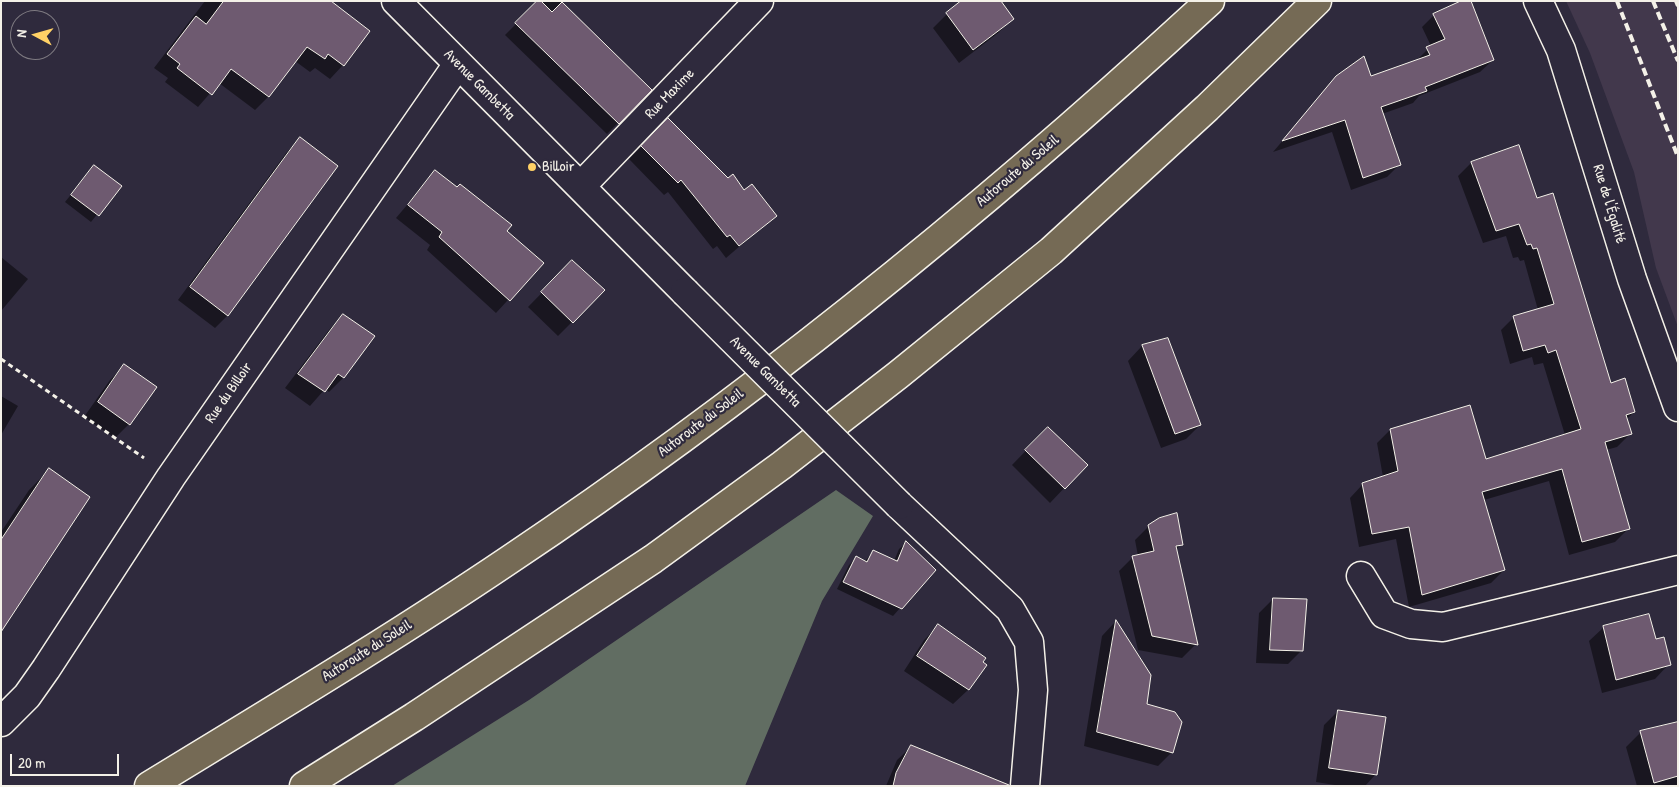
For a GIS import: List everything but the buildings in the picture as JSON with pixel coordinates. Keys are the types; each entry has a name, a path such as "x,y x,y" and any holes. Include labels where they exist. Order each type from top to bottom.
{"highway":[{"name":"Autoroute du Soleil","path":"149,786 390,638 510,560 652,460 847,312 1018,173 1210,1"},
{"path":"304,786 414,717 652,559 782,465 898,375 1051,251 1207,108 1317,1"}],"street":[{"name":"Avenue Gambetta","path":"396,1 685,292 900,504 1010,609 1029,642 1033,690 1025,786"},
{"name":"Rue Maxime","path":"581,186 759,1"},
{"name":"Rue de l'Égalité","path":"1538,1 1561,50 1632,279 1678,407"},
{"name":"Rue du Billoir","path":"1,722 26,696 46,669 171,477 458,64"},
{"path":"1361,576 1384,614 1411,624 1443,628 1678,570"}],"path":[{"path":"1,359 171,477"}],"shaded area":[{"path":"1566,1 1678,1 1678,327 1656,268 1634,172 1590,53"}],"green space":[{"path":"836,490 873,516 822,601 745,786 392,786 529,700"}],"railway":[{"path":"1617,1 1678,157"},
{"path":"1653,1 1678,61"},
{"path":"1676,1 1678,6"}],"place":[{"name":"Billoir","path":"532,167"}]}
